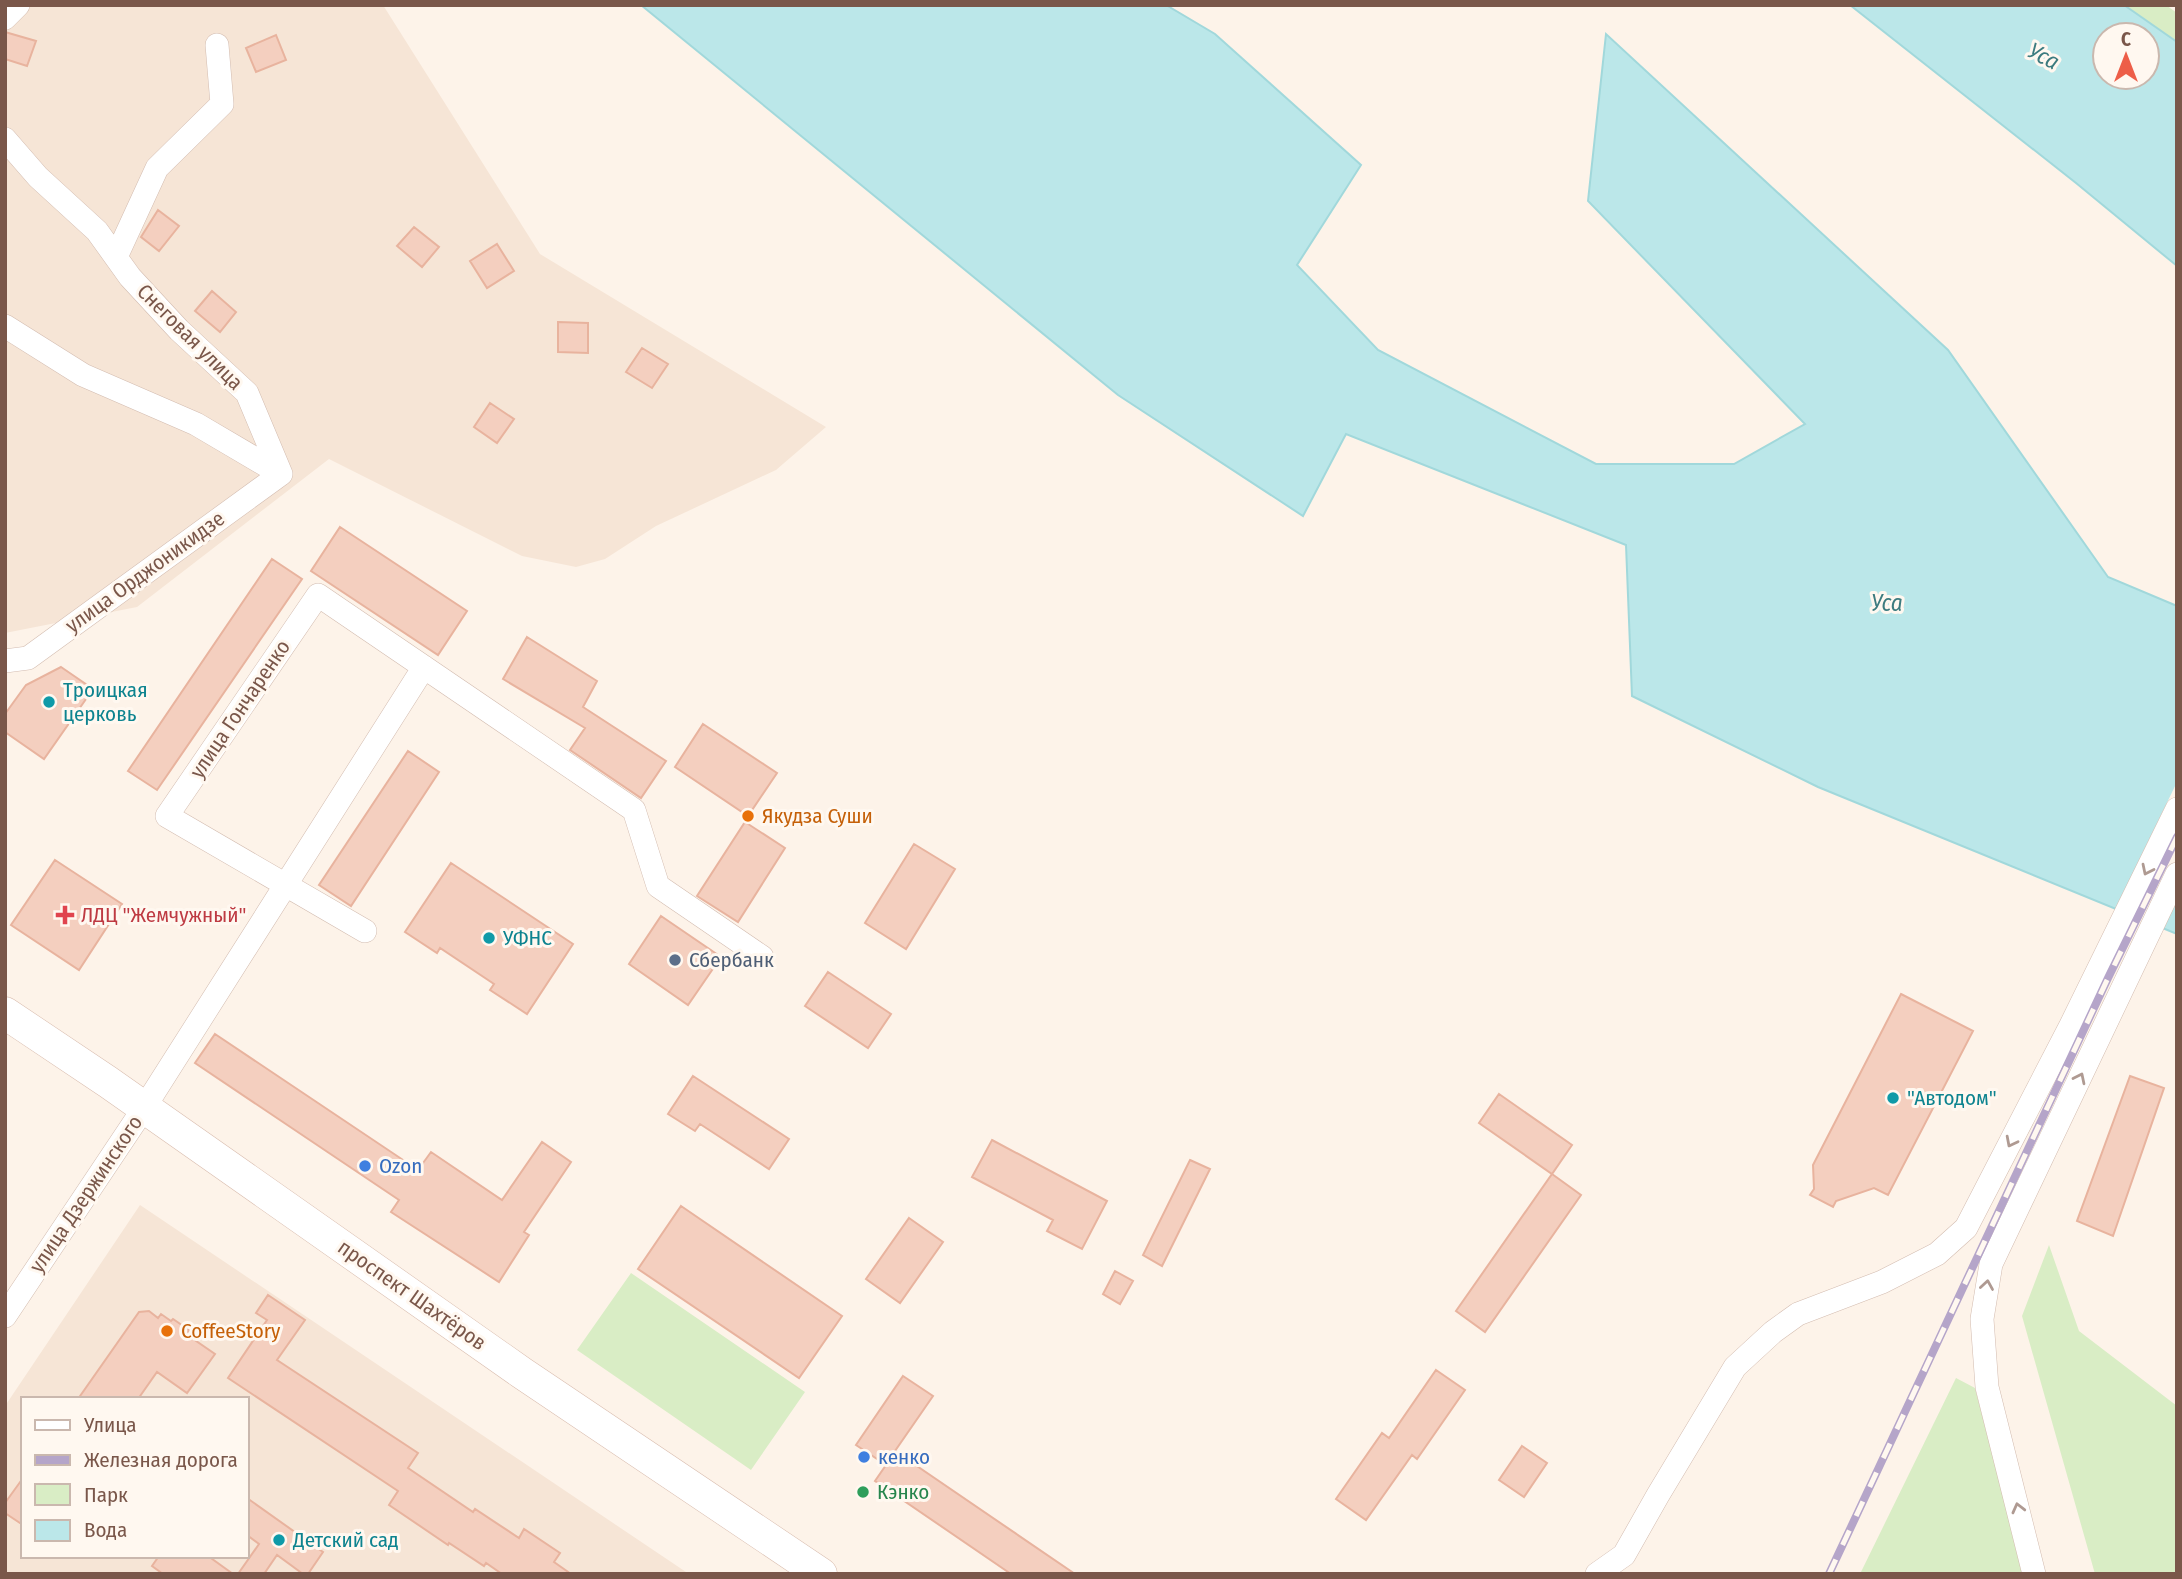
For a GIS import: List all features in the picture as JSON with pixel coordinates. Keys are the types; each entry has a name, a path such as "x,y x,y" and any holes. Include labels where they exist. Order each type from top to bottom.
{"main road":[{"name":"проспект Шахтёров","path":"5,1013 522,1373 821,1574"}],"street":[{"path":"5,18 18,5"},
{"path":"116,257 158,169 222,104 217,45"},
{"name":"Снеговая улица","path":"5,139 38,177 97,230 130,277 178,330 247,393 281,474"},
{"path":"5,326 83,375 197,424 281,474"},
{"name":"улица Орджоникидзе","path":"5,661 27,658 281,474"},
{"name":"улица Гончаренко","path":"365,931 167,816 318,595 635,810 657,886 762,957"},
{"path":"144,1108 424,667"},
{"path":"1597,1574 1625,1555 1735,1367 1773,1332 1798,1314 1882,1283 1937,1254 1966,1228 2098,972 2177,809"},
{"path":"2035,1574 1987,1387 1982,1319 1991,1264 2177,874"},
{"name":"улица Дзержинского","path":"5,1316 144,1108"}],"shaded area":[{"path":"5,5 383,5 540,254 826,427 776,470 656,526 605,559 576,567 522,556 329,459 137,607 5,633"},
{"path":"140,1205 689,1574 5,1574 5,1406"}],"green space":[{"path":"2124,5 2166,5 2177,13 2177,42 2161,31 2161,21 2147,21"},
{"path":"2049,1245 2079,1331 2177,1406 2177,1574 2095,1574 2022,1316"},
{"path":"631,1273 805,1392 751,1470 577,1350"},
{"path":"1956,1378 1975,1388 2024,1574 1860,1574"}],"water":[{"name":"Уса","path":"641,5 1166,5 1215,34 1361,165 1297,265 1378,350 1596,464 1734,464 1805,424 1588,201 1606,34 1948,350 2108,577 2177,606 2177,934 1818,787 1632,696 1626,545 1346,434 1303,516 1118,395"},
{"name":"Уса","path":"1850,5 2124,5 2147,21 2091,21 2091,91 2161,91 2161,31 2177,42 2177,266"}],"pier":[{"path":"2177,782 2177,894 2159,930 2114,912"}],"building":[{"path":"5,32 36,41 27,66 5,59"},
{"path":"276,35 286,60 256,72 246,48"},
{"path":"158,210 179,226 159,251 141,237"},
{"path":"414,227 439,247 422,267 397,246"},
{"path":"497,244 514,271 487,288 470,261"},
{"path":"212,291 236,312 220,332 195,311"},
{"path":"558,322 588,323 588,353 558,352"},
{"path":"642,348 668,364 652,388 626,372"},
{"path":"490,403 514,419 497,443 474,427"},
{"path":"340,527 467,611 438,655 311,571"},
{"path":"272,559 302,579 157,790 128,771"},
{"path":"527,637 597,681 583,707 666,761 641,798 570,750 585,728 503,679"},
{"name":"Троицкая церковь","path":"61,667 93,689 44,759 5,732 5,714 26,685"},
{"path":"703,724 777,773 748,816 675,767"},
{"path":"408,751 439,772 351,906 319,885"},
{"path":"745,822 785,848 738,922 697,896"},
{"path":"914,844 955,869 906,949 865,923"},
{"path":"55,860 122,904 79,970 11,925"},
{"name":"УФНС","path":"451,863 573,944 527,1014 490,990 494,984 440,948 437,953 405,932"},
{"name":"Сбербанк","path":"661,916 721,957 688,1005 629,964"},
{"path":"828,972 891,1014 868,1048 805,1006"},
{"name":"\"Автодом\"","path":"1901,994 1973,1031 1888,1195 1874,1188 1836,1201 1833,1207 1810,1195 1814,1189 1813,1165"},
{"path":"215,1034 418,1170 431,1152 502,1200 542,1142 571,1162 524,1232 529,1235 499,1282 391,1212 399,1200 195,1063"},
{"path":"693,1076 789,1139 769,1169 700,1124 695,1131 668,1114"},
{"path":"2130,1076 2164,1088 2113,1236 2077,1221"},
{"path":"1499,1094 1572,1145 1552,1174 1479,1123"},
{"path":"992,1140 1107,1201 1082,1249 1047,1231 1053,1220 972,1177"},
{"path":"1190,1160 1210,1169 1162,1266 1143,1255"},
{"path":"1552,1174 1581,1195 1485,1332 1456,1311"},
{"path":"681,1206 842,1316 799,1378 638,1269"},
{"path":"909,1218 943,1242 900,1303 866,1279"},
{"path":"1115,1271 1133,1281 1120,1304 1103,1294"},
{"path":"268,1295 305,1320 277,1360 418,1453 408,1468 473,1512 475,1509 519,1538 524,1529 560,1553 554,1562 571,1574 502,1574 486,1563 484,1566 389,1505 398,1491 228,1378 267,1320 256,1313"},
{"path":"149,1311 158,1318 161,1314 171,1321 173,1319 189,1330 186,1334 215,1354 187,1393 157,1372 139,1397 79,1397 139,1312"},
{"path":"1436,1370 1465,1390 1417,1459 1412,1455 1366,1520 1336,1499 1382,1433 1389,1438"},
{"path":"903,1376 933,1396 895,1451 1075,1574 1011,1574 875,1481 886,1465 856,1445"},
{"path":"1522,1446 1547,1463 1524,1497 1499,1480"},
{"path":"21,1481 21,1524 5,1513 5,1503"},
{"name":"Детский сад","path":"248,1499 323,1552 308,1574 303,1574 277,1555 264,1574 238,1574 259,1544 248,1536"},
{"path":"158,1558 211,1558 233,1574 163,1574 152,1566"}],"railway":[{"path":"1829,1574 2108,978 2177,837"}],"place":[{"name":"Троицкая церковь","path":"49,702"},
{"name":"Якудза Суши","path":"748,816"},
{"name":"ЛДЦ \"Жемчужный\"","path":"65,915"},
{"name":"УФНС","path":"489,938"},
{"name":"Сбербанк","path":"675,960"},
{"name":"\"Автодом\"","path":"1893,1098"},
{"name":"Ozon","path":"365,1166"},
{"name":"CoffeeStory","path":"167,1331"},
{"name":"кенко","path":"864,1457"},
{"name":"Кэнко","path":"863,1492"},
{"name":"Детский сад","path":"279,1540"}]}
